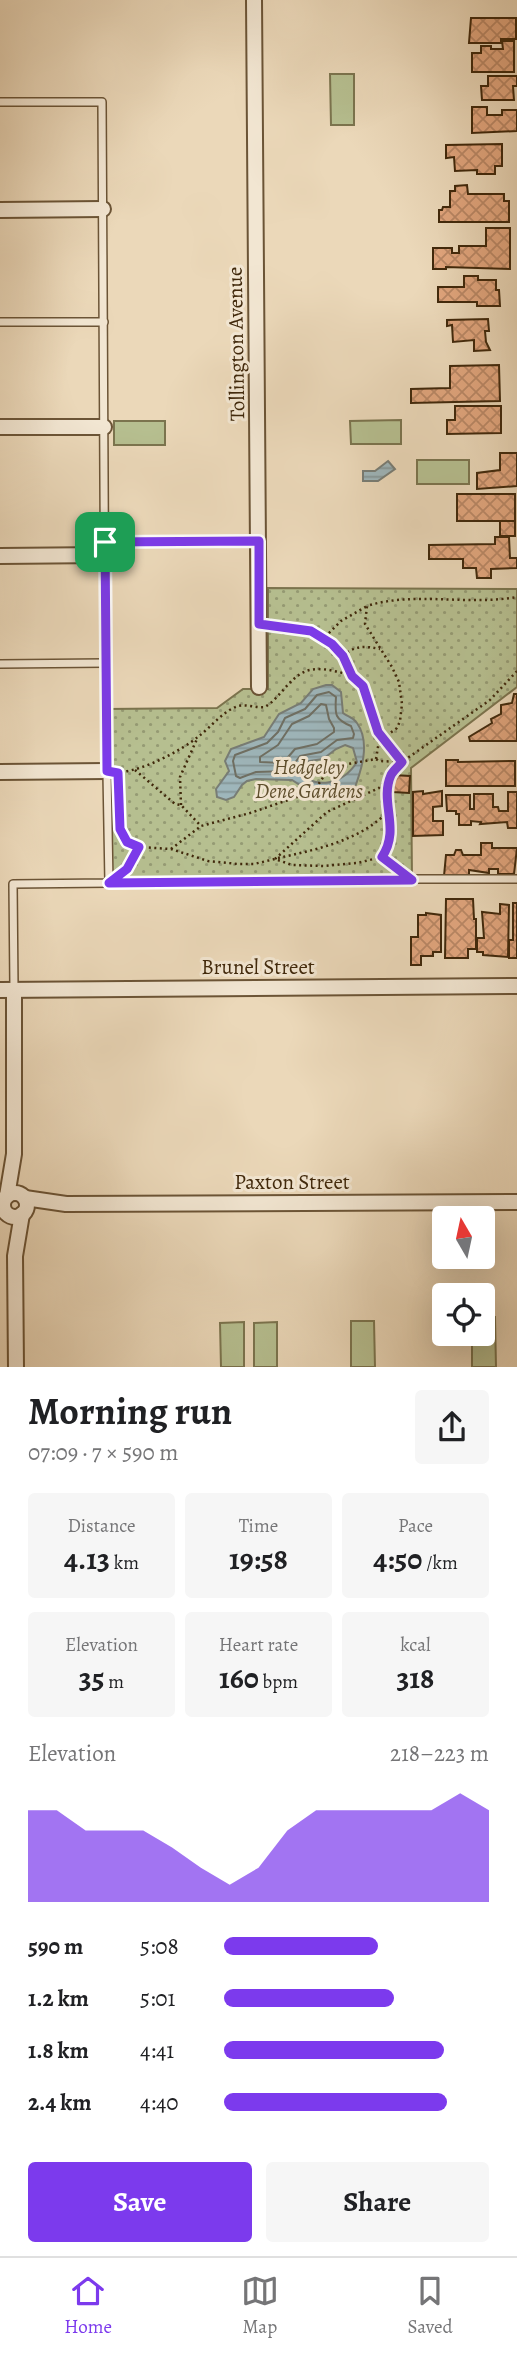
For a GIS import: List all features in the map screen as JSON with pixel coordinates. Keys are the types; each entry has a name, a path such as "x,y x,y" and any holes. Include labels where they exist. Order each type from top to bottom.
{"street":[{"name":"Tollington Avenue","path":"254,0 259,687"},
{"path":"0,210 103,209"},
{"path":"0,427 104,427"},
{"path":"0,556 105,548"},
{"path":"0,772 107,771"},
{"name":"Brunel Street","path":"7,990 517,986"},
{"path":"7,990 14,1154 12,1205 16,1367"},
{"name":"Paxton Street","path":"12,1205 517,1202"}],"lane":[{"path":"0,102 102,102 104,663 109,883 13,884 7,990"},
{"path":"0,322 104,322"},
{"path":"0,664 104,663"},
{"path":"412,880 517,879"}],"path":[{"path":"105,548 259,541"},
{"path":"324,638 341,621 366,606 394,599 488,600 517,597"},
{"path":"366,606 366,624 398,682 402,704 402,715 397,728 379,742 376,759"},
{"path":"259,624 311,631 324,638 343,656 352,676 365,691 374,723 383,740 402,762"},
{"path":"343,656 364,645 380,649"},
{"path":"107,771 118,773 135,770 197,739 234,708 244,705 261,708 269,705 306,671 324,669 352,676"},
{"path":"275,859 327,812 379,788 402,762 490,700 517,671"},
{"path":"181,805 180,777 197,739"},
{"path":"170,849 201,826 314,791 326,773 337,766 376,759 402,762"},
{"path":"135,770 175,804 181,805 201,826"},
{"path":"275,859 292,865 324,866 382,857 391,841 391,776"},
{"path":"119,817 120,829 127,842 139,847 170,849 208,861 254,864 318,849 379,821 389,810"},
{"path":"109,883 127,869 139,847"},
{"path":"382,857 412,880"},
{"path":"109,883 412,880"}],"green space":[{"path":"330,74 354,74 354,125 331,125"},
{"path":"401,420 401,444 351,444 350,421"},
{"path":"114,421 165,421 165,445 114,445"},
{"path":"417,460 469,460 469,484 417,484"},
{"name":"Hedgeley Dene Gardens","path":"268,588 517,589 517,687 411,768 412,879 109,883 106,709 217,708 243,689 268,689"},
{"path":"495,1317 496,1367 472,1367 472,1346 495,1346"},
{"path":"351,1321 374,1321 375,1367 351,1367"},
{"path":"244,1322 244,1367 221,1367 220,1323"},
{"path":"277,1322 277,1367 254,1367 254,1323"}],"water":[{"path":"388,461 395,469 378,481 363,481 363,471 375,471"},
{"path":"332,685 341,692 343,713 355,721 361,731 363,757 354,790 345,788 335,792 318,792 292,780 256,779 242,785 234,797 226,800 217,797 216,789 229,771 225,761 231,749 264,737 279,714 301,703 313,689","holes":["345,745 353,748 357,762 337,780 321,783 298,771 303,762 323,759"]}],"building":[{"path":"471,18 516,18 516,39 501,39 501,43 469,43"},
{"path":"502,41 514,41 514,72 472,72 472,53 481,53 481,46 503,49"},
{"path":"488,76 517,76 517,86 513,86 514,100 482,100 481,86 488,86"},
{"path":"472,107 487,107 487,115 502,115 502,110 517,110 517,131 472,133"},
{"path":"502,144 502,166 495,166 495,174 477,174 477,170 455,171 454,157 446,158 446,145"},
{"path":"467,185 468,194 504,194 504,201 509,201 509,222 439,222 439,210 450,207 450,191 455,191 455,186"},
{"path":"486,228 510,228 510,269 433,269 433,248 452,248 452,253 459,253 459,246 486,246"},
{"path":"464,276 478,276 478,280 496,280 500,306 477,306 477,302 438,302 438,287 464,287"},
{"path":"488,319 489,331 485,331 490,350 474,351 474,340 453,342 452,325 447,326 447,320"},
{"path":"499,365 500,401 411,403 411,389 450,388 450,366"},
{"path":"455,406 501,406 501,433 447,434 447,420 455,420"},
{"path":"500,453 517,453 517,486 477,489 477,473 500,470"},
{"path":"457,494 515,494 515,521 457,521"},
{"path":"500,521 515,521 515,536 500,536"},
{"path":"495,537 509,537 510,558 517,558 517,568 491,569 491,578 477,578 476,568 463,568 463,559 429,559 429,545 495,544"},
{"path":"514,694 517,694 517,741 470,741 469,737 501,714 501,705 512,703"},
{"path":"446,760 515,761 515,786 446,786"},
{"path":"393,775 410,776 409,793 393,792"},
{"path":"423,791 423,794 442,791 442,806 433,807 433,821 443,821 443,835 413,836 413,792"},
{"path":"508,792 517,792 517,828 508,828 507,822 480,824 481,822 471,821 471,825 459,825 459,814 456,814 456,811 447,811 446,795 470,795 470,809 474,809 474,794 493,794 493,807 498,807 499,811 508,811"},
{"path":"481,843 492,843 492,848 517,848 514,874 498,874 498,869 489,869 489,873 469,870 469,875 444,876 446,855 454,855 456,850 461,850 463,855 481,855"},
{"path":"446,899 473,899 476,949 468,949 468,958 445,958"},
{"path":"513,903 517,903 517,958 509,958 509,940 513,940"},
{"path":"500,904 509,905 508,957 483,955 483,952 477,952 477,938 484,938 482,912 500,914"},
{"path":"418,915 441,915 441,952 433,952 433,956 421,956 421,965 411,965 411,937 418,937"}],"route":[{"path":"259,541 259,624 311,631 332,644 343,656 352,676 363,686 378,732 402,762 391,776 391,841 382,857 412,880 109,883 121,876 132,863 139,847 127,842 120,829 118,773 107,771 105,542 259,541"}]}
